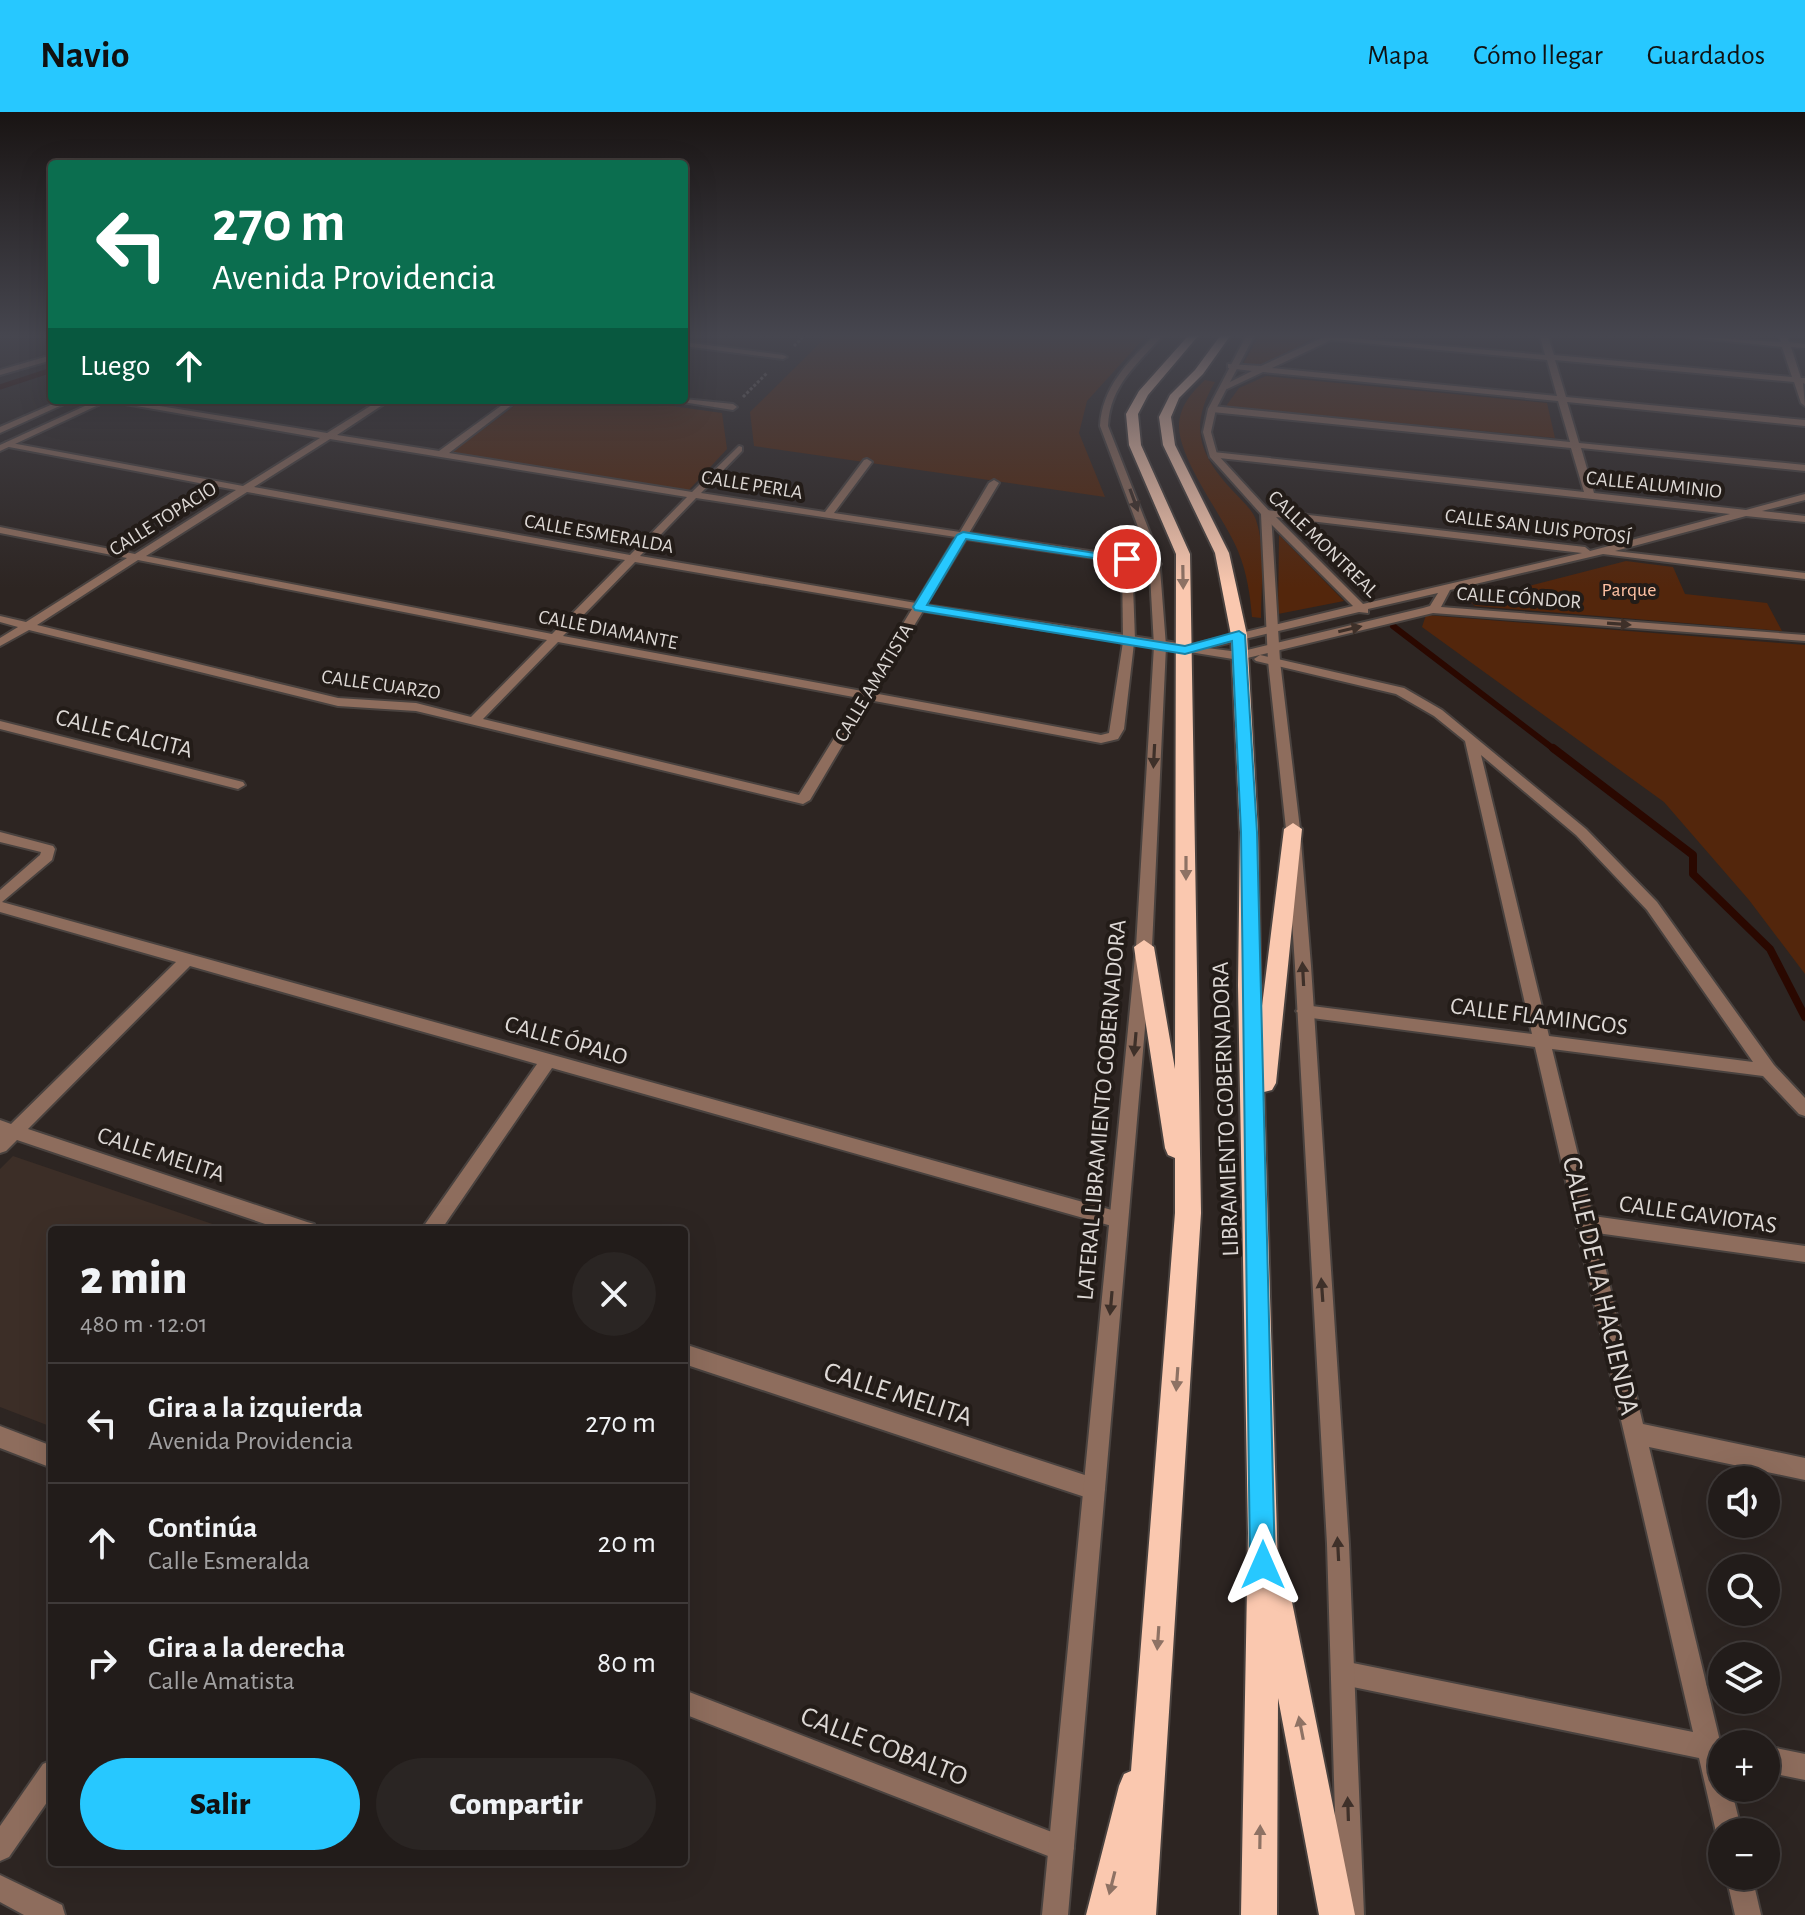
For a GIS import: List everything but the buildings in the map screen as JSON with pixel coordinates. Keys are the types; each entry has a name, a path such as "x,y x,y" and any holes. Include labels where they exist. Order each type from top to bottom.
{"highway":[{"name":"LIBRAMIENTO GOBERNADORA","path":"1133,420 1135,445 1183,554 1173,648 1188,1213 1138,1915"},
{"name":"LIBRAMIENTO GOBERNADORA","path":"1165,420 1169,445 1222,553 1239,646 1249,832 1263,1533 1259,1915"},
{"path":"1255,1155 1293,829"},
{"path":"1144,947 1188,1213"},
{"path":"1263,1533 1337,1915"},
{"path":"1104,1915 1151,1726"}],"street":[{"path":"0,430 23,420"},
{"path":"4,446 61,420"},
{"name":"CALLE PERLA","path":"226,420 694,495 1156,564"},
{"name":"CALLE TOPACIO","path":"0,643 354,420"},
{"path":"440,455 487,420"},
{"name":"LATERAL LIBRAMIENTO GOBERNADORA","path":"1055,1915 1173,648 1156,564 1104,420"},
{"path":"1210,420 1207,432 1213,455"},
{"path":"1324,420 1805,468"},
{"path":"1566,420 1590,496"},
{"path":"1776,420 1805,423"},
{"name":"CALLE ESMERALDA","path":"4,446 919,607 1173,648 1239,646 1400,691 1438,713 1581,832 1652,906 1768,1070 1805,1109"},
{"path":"474,721 739,449"},
{"name":"CALLE ALUMINIO","path":"1213,455 1805,519"},
{"name":"CALLE MONTREAL","path":"1213,455 1360,608 1379,622"},
{"path":"828,515 867,462"},
{"name":"CALLE AMATISTA","path":"803,800 994,483"},
{"path":"1173,648 1239,646 1272,628 1598,552 1805,497"},
{"path":"1266,513 1274,654 1293,829 1338,1544 1351,1915"},
{"name":"CALLE SAN LUIS POTOSÍ","path":"1266,513 1805,576"},
{"name":"CALLE DIAMANTE","path":"0,530 555,638 1101,739 1114,736 1118,729 1129,640"},
{"path":"1127,559 1129,640"},
{"path":"1274,654 1434,609 1446,588"},
{"name":"CALLE CÓNDOR","path":"1374,605 1805,638"},
{"name":"CALLE CUARZO","path":"0,619 338,702 416,707 803,800"},
{"name":"CALLE CALCITA","path":"0,725 238,785"},
{"name":"CALLE DE LA HACIENDA","path":"1471,740 1634,1433 1710,1730"},
{"path":"0,837 48,849 47,857 0,898"},
{"name":"CALLE ÓPALO","path":"0,907 1119,1220"},
{"path":"0,1146 7,1130 187,960"},
{"name":"CALLE FLAMINGOS","path":"1304,1011 1768,1070"},
{"path":"433,1226 548,1061"},
{"name":"CALLE MELITA","path":"7,1130 295,1226"},
{"name":"CALLE GAVIOTAS","path":"1585,1223 1805,1254"},
{"name":"CALLE MELITA","path":"688,1355 1094,1489"},
{"path":"1634,1433 1805,1469"},
{"path":"0,1437 48,1455"},
{"path":"1343,1673 1708,1747"},
{"name":"CALLE COBALTO","path":"688,1704 1061,1848"},
{"path":"1780,1762 1805,1767"},
{"path":"0,1848 48,1779"},
{"path":"0,1888 52,1915"},
{"path":"1742,1890 1748,1915"}],"shaded area":[{"path":"13,1156 218,1226 48,1226 48,1425 0,1407 0,1169"}],"green space":[{"path":"495,420 723,420 727,449 689,490 450,454"},
{"path":"751,420 1082,420 1079,433 1105,497 754,446"},
{"path":"1180,420 1201,420 1202,440 1212,466 1256,520 1262,556 1261,618 1252,617 1248,584 1238,551 1194,473 1181,441"},
{"path":"1371,420 1551,420 1555,438"},
{"path":"1279,535 1344,601 1278,614"},
{"name":"Parque","path":"1626,561 1673,567 1685,594 1767,603 1782,631 1475,606 1470,601"},
{"path":"1426,615 1805,645 1805,974 1749,900 1664,802 1422,627"}],"waterway":[{"path":"1393,626 1555,750"},
{"path":"1553,748 1693,855 1693,874 1770,949 1805,1017"}],"route":[{"path":"1127,559 963,535 919,607 1185,650 1239,635 1249,832 1249,985 1263,1565"}]}
